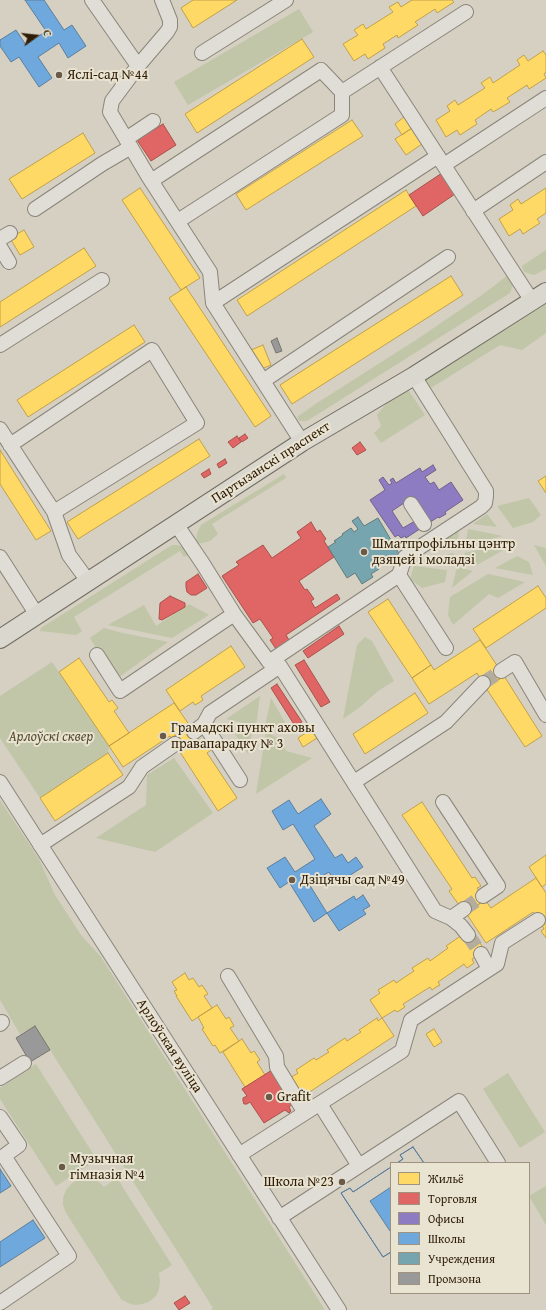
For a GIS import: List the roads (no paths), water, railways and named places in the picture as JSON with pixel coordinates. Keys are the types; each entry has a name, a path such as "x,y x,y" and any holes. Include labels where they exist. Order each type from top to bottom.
{"main road":[{"name":"Партызанскі праспект","path":"0,639 302,442 414,376 539,296"}],"street":[{"path":"92,0 138,66"},
{"path":"162,0 170,20 168,32 138,66 112,101 110,112 151,181 210,272 213,303 302,442"},
{"path":"202,53 286,0"},
{"path":"342,92 466,12"},
{"path":"380,68 473,210 539,296"},
{"path":"151,181 321,70 342,92 342,115 178,221"},
{"path":"213,303 441,161 546,98"},
{"path":"35,209 102,164 153,121"},
{"path":"473,210 546,162"},
{"path":"0,247 9,262"},
{"path":"263,381 448,257"},
{"path":"0,345 102,280"},
{"path":"10,444 152,350 197,423 54,512"},
{"path":"240,780 199,728 210,713 275,664 399,575 405,557 427,530 481,508 485,504 486,491 414,376"},
{"path":"0,429 54,512 69,555 88,581"},
{"path":"411,504 427,530"},
{"path":"176,524 234,614 275,664 354,782 435,911 451,918 462,926 468,935"},
{"path":"0,557 4,573 37,615"},
{"path":"399,575 446,648"},
{"path":"97,655 120,691 234,614"},
{"path":"501,671 515,662 546,715"},
{"path":"354,782 446,722 483,683"},
{"path":"40,845 129,787 142,767 175,744"},
{"name":"Арлоўская вуліца","path":"0,782 339,1310"},
{"path":"444,802 498,886 483,896"},
{"path":"451,918 464,908"},
{"path":"239,1155 402,1051 411,1020 498,964 502,943 538,920"},
{"path":"480,954 489,969"},
{"path":"228,976 276,1056 277,1067 305,1113"},
{"path":"0,1078 24,1063"},
{"path":"280,1218 458,1101 497,1162"},
{"path":"320,1104 359,1166"},
{"path":"0,1117 19,1145 4,1156 70,1256 0,1303"}],"tunnel":[{"path":"483,683 501,671"},
{"path":"464,909 483,896"},
{"path":"468,935 481,954"}],"place":[{"name":"Яслі-сад №44","path":"59,75"},
{"name":"Шматпрофільны цэнтр дзяцей і моладзі","path":"364,552"},
{"name":"Грамадскі пункт аховы правапарадку № 3","path":"163,736"},
{"name":"Дзіцячы сад №49","path":"292,880"},
{"name":"Grafit","path":"269,1097"},
{"name":"Музычная гімназія №4","path":"62,1167"},
{"name":"Школа №23","path":"342,1182"}],"park label":[{"name":"Арлоўскі сквер","path":"51,737"}]}
